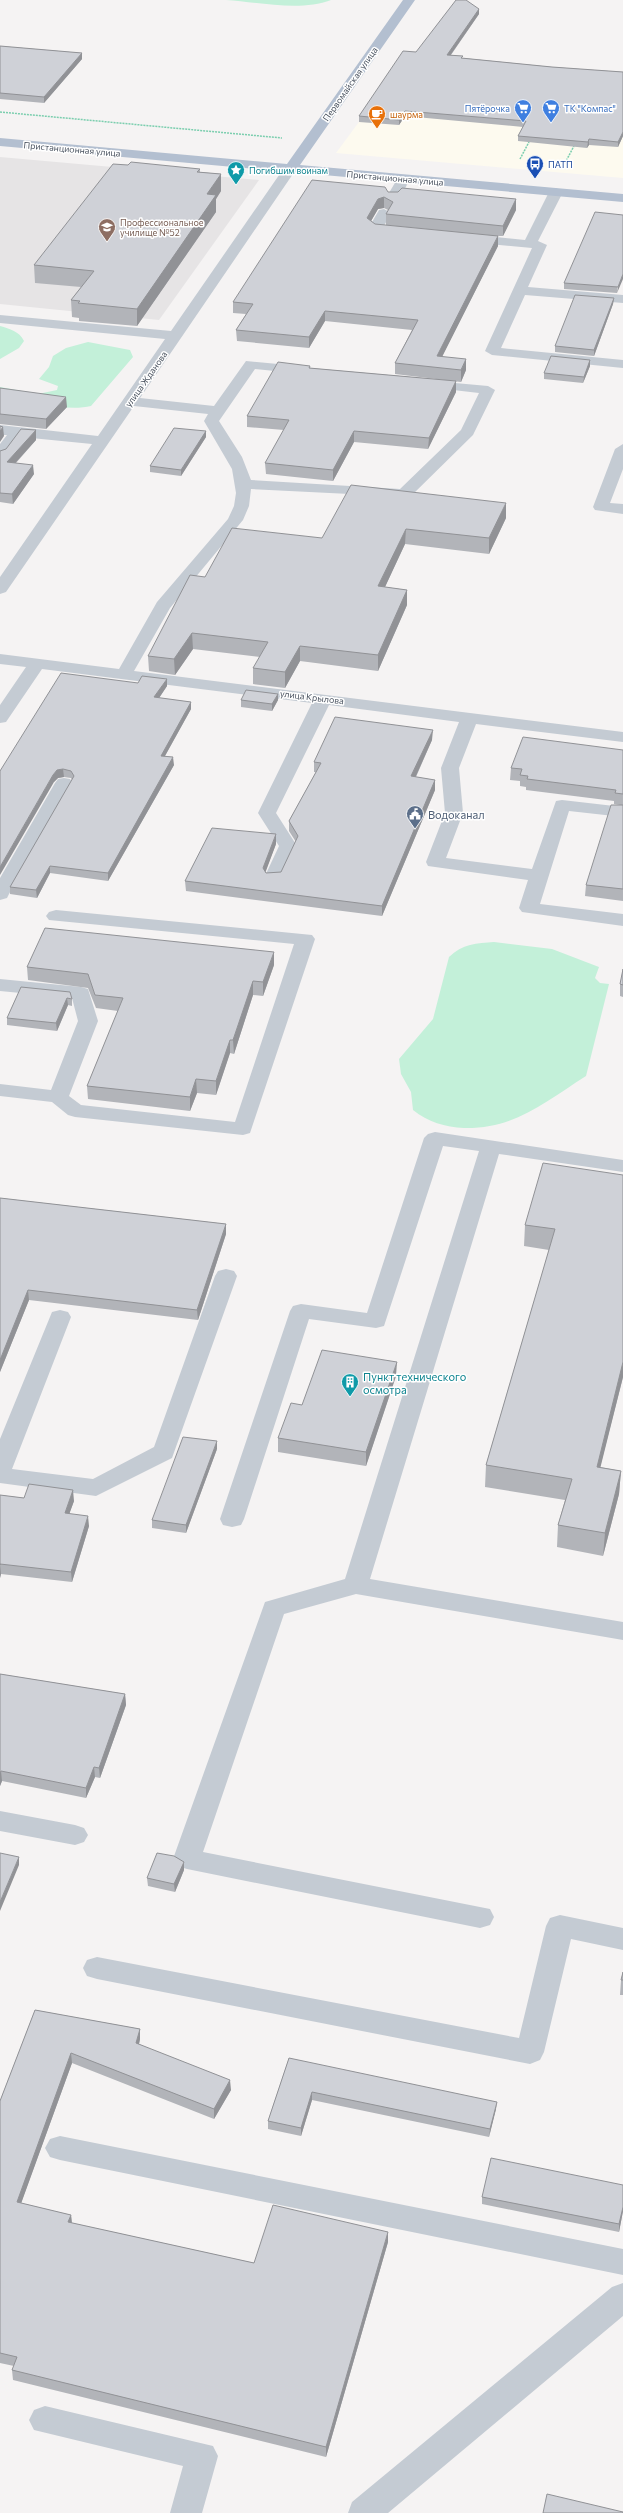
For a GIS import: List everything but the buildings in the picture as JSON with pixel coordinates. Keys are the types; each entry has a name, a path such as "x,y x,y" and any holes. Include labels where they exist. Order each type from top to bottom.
{"main road":[{"name":"Первомайская улица","path":"291,168 409,0"},
{"name":"Пристанционная улица","path":"0,142 623,198"}],"street":[{"name":"улица Жданова","path":"0,589 291,168"},
{"path":"393,198 404,179"},
{"path":"530,244 556,192"},
{"path":"384,213 374,229 413,233"},
{"path":"452,236 540,245 492,351 623,364"},
{"path":"520,290 623,300"},
{"path":"0,319 175,336"},
{"path":"124,674 163,606 235,520 243,507 245,484 234,459 211,421 251,364 322,372"},
{"path":"245,484 404,494 468,432 488,390 409,381"},
{"path":"130,401 218,411"},
{"path":"0,430 103,441"},
{"path":"0,455 17,432"},
{"path":"623,449 601,507 623,509"},
{"name":"улица Крылова","path":"0,659 623,737"},
{"path":"0,718 37,664"},
{"path":"272,878 288,846 267,813 324,699"},
{"path":"470,717 450,768 454,813 435,862 539,876"},
{"path":"0,894 64,783"},
{"path":"623,812 562,805 529,908 623,920"},
{"path":"0,1090 58,1097 75,1111 244,1129 305,939 56,916"},
{"path":"0,985 81,993 88,1021 58,1097"},
{"path":"232,1519 301,1311 376,1322 435,1138 623,1166"},
{"path":"356,1585 491,1146"},
{"path":"0,1475 96,1488 164,1452 226,1276"},
{"path":"0,1469 60,1317"},
{"path":"480,1917 187,1859 274,1608 356,1585 623,1631"},
{"path":"0,1822 75,1835"},
{"path":"97,1968 530,2052 560,1926 623,1938"},
{"path":"60,2148 623,2262"},
{"path":"364,2513 623,2297"},
{"path":"45,2420 202,2456 186,2513"}],"path":[{"path":"0,112 284,138"},
{"path":"520,159 529,142"},
{"path":"565,163 574,146"}],"shaded area":[{"path":"623,74 623,178 336,153 359,122"},
{"name":"Профессиональное училище №52","path":"0,157 259,180 159,320 0,304"}],"green space":[{"path":"226,0 331,0 319,4 293,6"},
{"path":"0,326 11,329 24,341 19,348 0,359"},
{"path":"88,342 130,350 133,357 91,406 81,408 59,407 0,397 0,387 38,394 57,390 58,386 39,379 49,367 53,356 66,348"},
{"path":"494,942 552,949 599,967 595,978 600,983 609,984 586,1076 529,1112 499,1124 464,1128 437,1123 425,1118 413,1110 411,1092 401,1074 399,1059 433,1019 449,957 464,947"}],"place":[{"name":"Пятёрочка","path":"523,123"},
{"name":"ТК \"Компас\"","path":"551,123"},
{"name":"шаурма","path":"377,129"},
{"name":"ПАТП","path":"535,179"},
{"name":"Погибшим воинам","path":"236,185"},
{"name":"Профессиональное училище №52","path":"107,242"},
{"name":"Водоканал","path":"415,829"},
{"name":"Пункт технического осмотра","path":"350,1397"}]}
